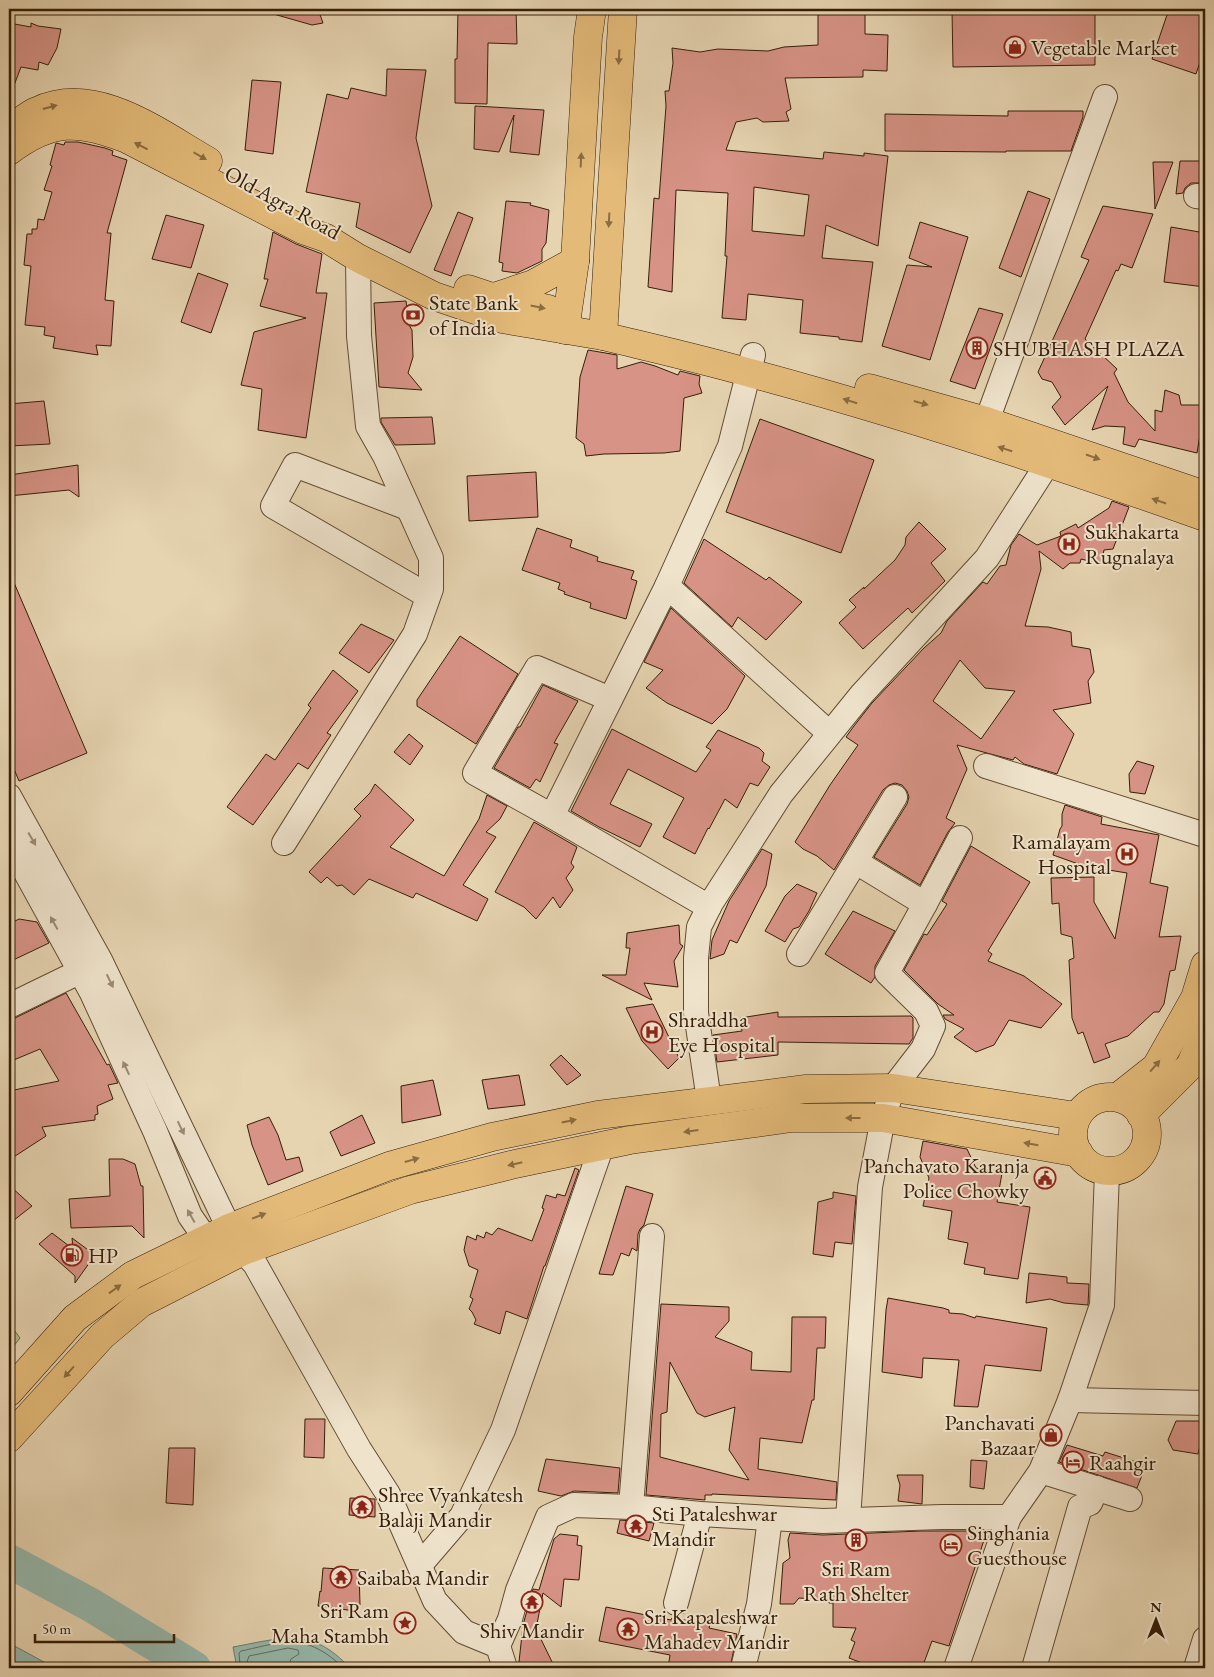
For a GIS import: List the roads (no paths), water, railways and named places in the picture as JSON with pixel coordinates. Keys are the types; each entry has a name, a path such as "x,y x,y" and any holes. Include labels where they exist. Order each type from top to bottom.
{"main road":[{"path":"566,321 575,261 588,36 592,9"},
{"path":"603,327 623,9"},
{"name":"Old Agra Road","path":"9,131 37,111 53,106 67,103 100,105 133,118 307,224 358,258 434,296 502,319 566,321 603,327 750,363 983,431 1055,455"},
{"name":"Old Agra Road","path":"9,151 25,139 48,128 64,125 83,125 104,130 307,224 338,233 423,272 566,321"},
{"path":"492,297 533,284 575,261"},
{"path":"1055,455 1205,495"},
{"path":"1055,455 1205,517"},
{"path":"1118,1097 1156,1067 1194,998 1205,965"},
{"path":"1142,1115 1198,1067 1205,1032"},
{"path":"9,1392 75,1318 133,1275 217,1234 389,1166 492,1137 598,1115 806,1089 893,1088 1076,1116"},
{"path":"1105,1096 1118,1097 1129,1102 1142,1115 1147,1132 1146,1145 1140,1156 1131,1165 1120,1170 1107,1172 1094,1169 1084,1162 1072,1140 1072,1128 1076,1116 1084,1106 1105,1096"},
{"path":"9,1438 102,1336 142,1303 243,1252 410,1190 602,1145 706,1128 792,1118 883,1118 1079,1153"}],"street":[{"path":"983,431 1105,97"},
{"path":"284,843 415,634 431,589 431,558 385,456 368,426 359,336 358,258"},
{"path":"552,816 667,586 730,446 750,363"},
{"path":"709,1100 696,1013 696,958 699,927 709,907 781,794 862,694 987,558 1055,455"},
{"path":"408,508 295,465 273,506 428,596"},
{"path":"667,586 829,733"},
{"path":"610,699 537,668 475,773 709,907"},
{"path":"986,766 1205,835"},
{"path":"9,796 100,960 217,1234"},
{"path":"799,954 895,798"},
{"path":"848,1520 870,1187 883,1118 893,1088 923,1049 933,1026 926,1011 887,973 960,838"},
{"path":"9,842 16,881 81,971 155,1131 190,1216 243,1252 256,1264 354,1441 388,1494 435,1601 464,1632 501,1657 518,1590 548,1517 574,1505 823,1521 1009,1517"},
{"path":"856,862 925,904"},
{"path":"16,881 66,897"},
{"path":"9,1006 81,971"},
{"path":"420,1565 462,1516 503,1430 602,1145"},
{"path":"956,1668 1009,1517 1041,1471 1070,1400 1102,1305 1107,1172"},
{"path":"631,1508 652,1236"},
{"path":"1070,1400 1205,1403"},
{"path":"1041,1471 1130,1498"},
{"path":"1034,1668 1080,1507 1090,1502 1097,1488"},
{"path":"676,1603 700,1514"},
{"path":"743,1668 759,1604 770,1518"},
{"path":"1196,1668 1205,1639"}],"water":[{"path":"88,1602 164,1646 201,1664 236,1663 233,1647 296,1638 322,1646 336,1655 350,1668 306,1668 300,1665 299,1668 179,1668 82,1611"},
{"path":"9,1643 55,1668 9,1668"}],"waterway":[{"path":"9,1561 91,1605 194,1668"}],"place":[{"name":"Vegetable Market","path":"1015,47"},
{"name":"State Bank of India","path":"413,315"},
{"name":"SHUBHASH PLAZA","path":"977,348"},
{"name":"Sukhakarta Rugnalaya","path":"1069,544"},
{"name":"Ramalayam Hospital","path":"1127,854"},
{"name":"Shraddha Eye Hospital","path":"652,1032"},
{"name":"Panchavato Karanja Police Chowky","path":"1045,1178"},
{"name":"HP","path":"72,1255"},
{"name":"Panchavati Bazaar","path":"1051,1435"},
{"name":"Raahgir","path":"1073,1462"},
{"name":"Shree Vyankatesh Balaji Mandir","path":"362,1507"},
{"name":"Sti Pataleshwar Mandir","path":"636,1526"},
{"name":"Sri Ram Rath Shelter","path":"856,1540"},
{"name":"Singhania Guesthouse","path":"951,1545"},
{"name":"Saibaba Mandir","path":"341,1577"},
{"name":"Shiv Mandir","path":"532,1602"},
{"name":"Sri Ram Maha Stambh","path":"405,1623"},
{"name":"Sri Kapaleshwar Mahadev Mandir","path":"628,1629"}]}
